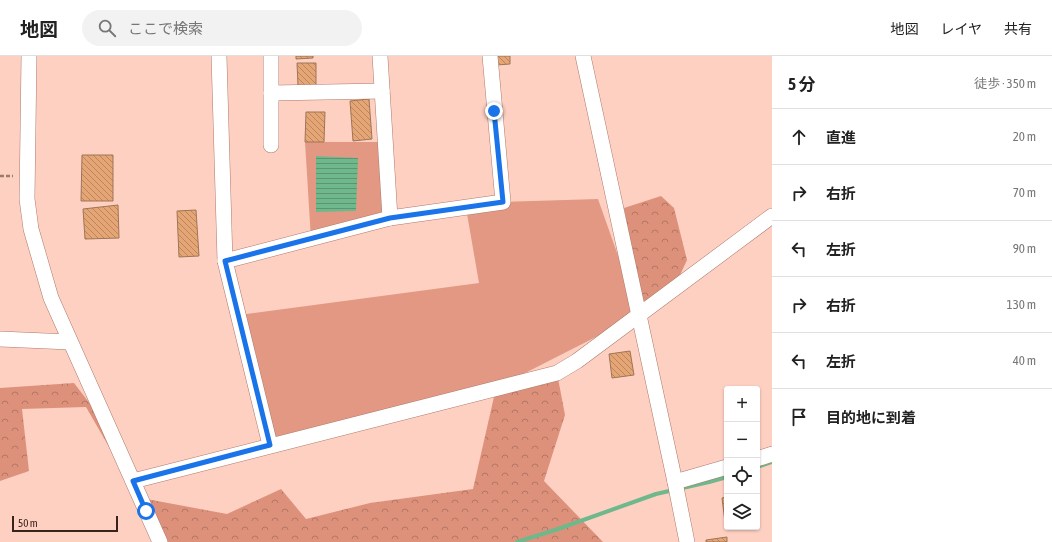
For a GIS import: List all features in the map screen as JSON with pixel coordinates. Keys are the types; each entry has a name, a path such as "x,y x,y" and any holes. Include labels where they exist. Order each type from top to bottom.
{"street":[{"path":"29,56 27,199 31,229 51,298 160,542"},
{"path":"219,56 225,261 270,445"},
{"path":"271,56 271,145"},
{"path":"380,56 390,218"},
{"path":"225,261 390,218 503,202 490,56"},
{"path":"583,56 676,482 687,542"},
{"path":"271,93 382,91"},
{"path":"133,481 557,373 577,361 772,216"},
{"path":"0,339 70,342"},
{"path":"760,458 772,454"},
{"path":"676,482 724,468"}],"shaded area":[{"path":"305,142 385,142 390,218 311,239"},
{"path":"316,156 358,158 356,211 316,212"},
{"path":"598,199 639,315 496,388 270,445 239,315 479,283 466,208 503,202"}],"green space":[{"path":"661,196 674,208 687,260 673,290 642,304 624,208"},
{"path":"557,373 565,415 544,481 603,542 161,542 146,511 86,407 22,409 29,471 0,481 0,388 74,383 101,418 141,498 227,514 281,489 306,519 370,503 473,489 496,388"}],"building":[{"path":"296,56 313,56 313,58 296,59"},
{"path":"496,56 510,56 510,64 497,65"},
{"path":"297,63 316,63 316,86 298,86"},
{"path":"369,99 372,139 353,141 350,101"},
{"path":"306,112 325,112 324,142 305,142"},
{"path":"82,155 113,155 113,201 81,201"},
{"path":"118,205 119,238 85,239 83,209"},
{"path":"196,210 199,256 179,257 177,211"},
{"path":"630,351 634,375 612,378 609,354"},
{"path":"722,498 724,498 724,514"},
{"path":"727,537 727,542 706,542 706,540"}],"waterway":[{"path":"760,466 772,462"},
{"path":"517,542 656,494 724,478"}],"route":[{"path":"146,511 133,481 270,445 225,261 390,218 503,202 494,111"}]}
